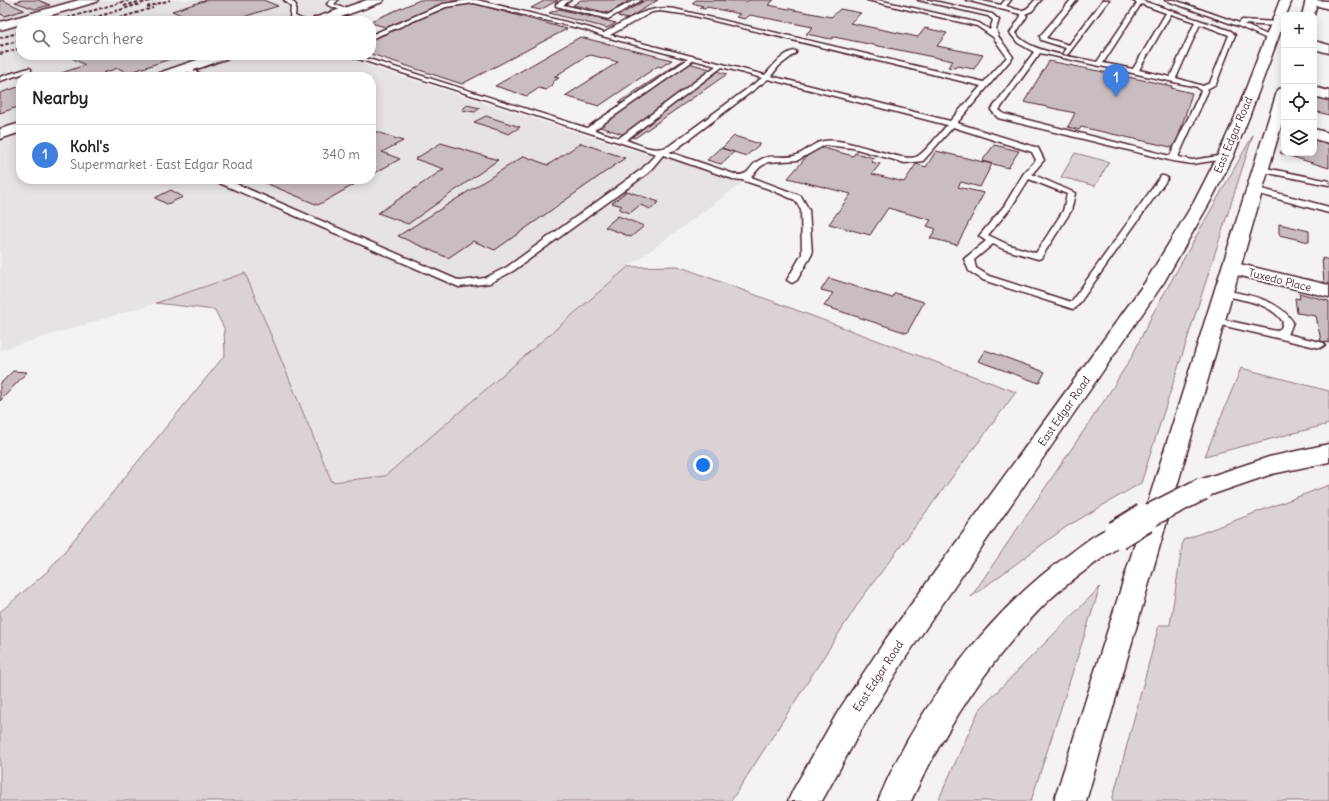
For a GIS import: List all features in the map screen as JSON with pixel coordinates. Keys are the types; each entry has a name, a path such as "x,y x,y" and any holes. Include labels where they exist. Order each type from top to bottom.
{"main road":[{"path":"35,16 92,0"},
{"path":"332,16 378,0"},
{"name":"East Edgar Road","path":"804,801 850,720 896,648 1155,282 1202,202 1225,157 1286,0"},
{"path":"1309,12 1312,1 1329,5"},
{"path":"0,26 16,21"},
{"path":"1317,46 1329,49"},
{"path":"174,72 208,60"},
{"path":"1317,93 1329,96"},
{"path":"1070,801 1231,268 1256,190 1261,169 1279,124 1281,111"},
{"path":"0,134 16,129"},
{"path":"1317,135 1329,138"},
{"name":"Tuxedo Place","path":"1231,268 1329,291"},
{"path":"894,801 922,748 943,713 966,679 995,642 1032,600 1089,553 1147,517 1202,489 1269,466 1329,453"}],"lane":[{"path":"287,0 294,6 292,16"},
{"path":"335,0 330,4 347,11"},
{"path":"568,0 558,5 608,17 638,0"},
{"path":"745,178 749,176 761,162 766,160 797,157 824,143 839,143 905,161 920,159 1010,57 995,36 975,23 870,0"},
{"path":"921,0 985,13 996,20 993,29 995,36"},
{"path":"969,0 1022,13 1030,10 1038,0"},
{"path":"1002,7 1008,0"},
{"path":"1070,46 1047,42 1043,39 1043,36 1074,0"},
{"path":"1063,56 1106,0"},
{"path":"1168,0 1227,20 1272,39"},
{"path":"376,35 445,5 474,1 952,124 1035,150 1040,160 1027,175 1007,207 983,236 1006,247 1038,256 1067,211 1071,193 1027,175"},
{"path":"1022,13 1024,16 1013,33 1018,40 1038,51 1100,64 1135,71 1172,79 1203,88 1213,84 1232,35 1229,32 1137,1 1100,64"},
{"path":"931,13 941,4"},
{"path":"604,35 650,11 656,9 670,10 690,13 833,49 986,84"},
{"path":"1135,71 1169,12"},
{"path":"1227,20 1277,24"},
{"path":"1172,79 1198,22"},
{"path":"1038,51 995,110 1001,116 1173,159 1192,162 1225,157"},
{"path":"229,184 459,284 471,284 487,281 510,269 645,171 662,152 672,148 767,77 777,65 794,52"},
{"path":"588,131 693,58"},
{"path":"366,60 648,150 662,152 736,177 745,178 798,198 805,210 807,254 792,280"},
{"path":"620,141 721,65"},
{"path":"185,68 193,72"},
{"path":"23,72 29,70"},
{"path":"0,79 16,74"},
{"path":"1173,159 1205,91 1203,88"},
{"path":"1261,169 1329,183"},
{"path":"992,240 969,259 972,268 986,278 1073,306 1164,178"},
{"path":"1256,190 1329,210"},
{"path":"1224,292 1276,309 1286,317 1288,322 1285,330 1278,335"},
{"path":"1216,321 1320,345"}],"shaded area":[{"path":"0,0 360,0 345,5 354,9 334,16 16,16 16,60 351,60 628,149 665,157 745,181 628,267 385,476 332,483 244,273 156,303 0,350"},
{"path":"1253,135 1141,483 1066,527 971,597 1106,398 1131,358 1152,315"},
{"path":"1075,153 1109,162 1095,186 1061,177"},
{"path":"678,266 1016,392 861,599 731,801 0,801 0,612 50,569 225,355 224,328 215,310 156,303 245,273 332,482 385,476 628,267"},
{"path":"1241,368 1329,391 1329,424 1205,456"},
{"path":"1329,485 1329,801 1112,801 1159,625 1170,625 1183,540"},
{"path":"1100,587 1031,801 938,801 979,710"}],"building":[{"path":"0,0 24,10 5,16 0,14"},
{"path":"22,0 38,0 50,5 35,9 15,2"},
{"path":"207,0 263,0 278,6 246,16 184,16 172,11"},
{"path":"420,0 461,0 567,29 462,84 376,56 376,38 395,30 376,24 376,19"},
{"path":"546,0 558,0 540,10 531,8"},
{"path":"581,0 630,0 609,13 573,5"},
{"path":"646,0 658,0 627,19 618,16"},
{"path":"696,0 774,0 768,5 831,17 840,9 861,13 850,23 918,37 925,28 947,33 937,46 983,55 974,69 957,66 955,68 948,67 953,61 834,37 831,39 806,34 813,27 750,15 745,19 736,17 740,14 707,7 705,9 699,8 703,6 692,3"},
{"path":"559,9 616,23 607,28 549,13"},
{"path":"580,37 672,60 661,67 658,66 599,106 565,96 618,62 591,55 585,57 554,77 559,78 552,82 554,83 551,85 553,85 546,90 539,88 527,96 495,86"},
{"path":"76,60 167,60 131,72 126,72 118,68 106,72 65,72 85,65"},
{"path":"682,61 727,74 635,138 591,124 622,103 619,102"},
{"path":"1049,61 1172,86 1171,88 1192,93 1175,148 1081,127 1079,130 1068,127 1075,113 1024,102"},
{"path":"16,88 16,108 0,113 0,93"},
{"path":"1317,97 1329,100 1329,115 1317,112"},
{"path":"467,105 480,108 475,112 462,110"},
{"path":"486,116 520,127 509,134 474,122"},
{"path":"376,132 403,141 382,152 400,159 376,172"},
{"path":"734,136 760,144 746,156 722,148"},
{"path":"1317,138 1329,141 1329,168 1290,156 1317,156"},
{"path":"441,143 498,160 408,224 378,213 444,169 415,159"},
{"path":"581,143 625,158 495,250 473,241 448,258 398,236 524,156 548,165"},
{"path":"994,145 1019,151 1008,168 982,161"},
{"path":"816,146 853,156 855,153 874,158 871,162 880,164 872,174 904,182 916,164 926,167 936,151 992,164 980,187 961,182 958,187 984,193 957,245 930,238 936,229 927,226 931,220 888,208 870,235 829,224 851,194 788,178"},
{"path":"720,148 734,152 721,164 707,160"},
{"path":"268,184 355,184 318,205"},
{"path":"171,190 183,197 167,204 155,198"},
{"path":"627,191 659,202 651,209 640,205 630,213 619,209 622,206 612,203"},
{"path":"618,216 644,226 631,237 605,227"},
{"path":"1279,224 1309,231 1309,242 1279,235"},
{"path":"1322,258 1329,260 1329,284 1324,283"},
{"path":"829,278 892,298 895,293 924,302 907,333 824,306 833,293 821,290"},
{"path":"1299,293 1329,301 1329,343 1321,341 1316,316 1297,313 1295,298 1300,299"},
{"path":"985,350 1045,372 1039,383 978,361"},
{"path":"13,371 27,372 0,401 0,384"}],"railway":[{"path":"74,16 129,0"},
{"path":"124,6 145,0"},
{"path":"100,16 153,0"},
{"path":"147,7 170,0"},
{"path":"126,16 153,8"},
{"path":"0,38 16,33"},
{"path":"0,46 16,41"},
{"path":"0,54 16,49"}],"place":[{"name":"Kohl's","path":"1116,97"}]}
